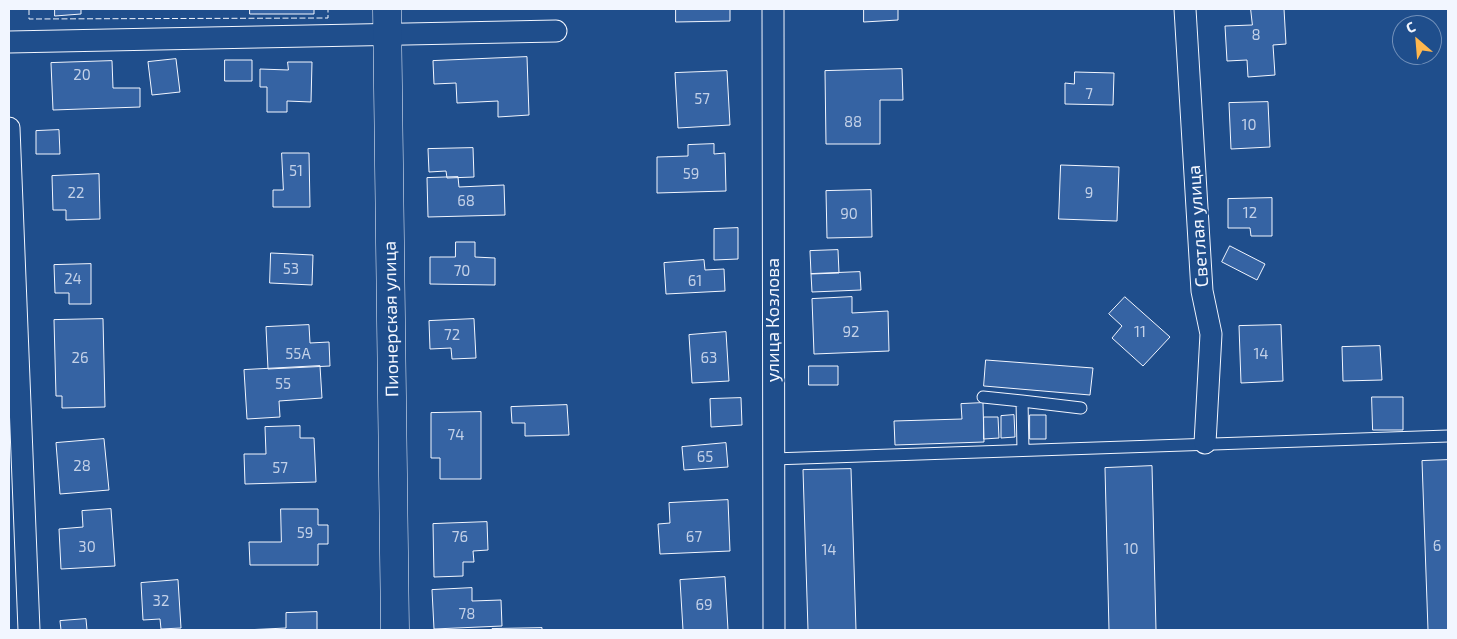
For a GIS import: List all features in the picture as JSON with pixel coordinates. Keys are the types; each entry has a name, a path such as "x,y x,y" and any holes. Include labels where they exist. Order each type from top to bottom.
{"street":[{"name":"улица Козлова","path":"773,9 774,630"},
{"name":"Светлая улица","path":"1184,9 1202,290 1211,334 1205,443"},
{"path":"9,42 388,22 556,32"},
{"name":"Пионерская улица","path":"388,22 394,630"},
{"path":"9,128 29,630"}],"lane":[{"path":"983,397 1081,408"},
{"path":"1022,401 1022,450"},
{"path":"773,459 1448,436"}],"building":[{"path":"55,9 81,9 81,14 55,16"},
{"path":"250,9 314,9 314,14 250,14"},
{"path":"676,9 730,9 730,21 676,22"},
{"path":"864,9 898,9 898,20 864,22"},
{"path":"1251,9 1284,9 1286,44 1273,45 1275,75 1248,77 1247,60 1227,61 1225,26 1252,25"},
{"path":"527,57 529,115 498,117 498,101 457,103 456,83 434,84 433,61"},
{"path":"176,59 180,92 152,95 148,62"},
{"path":"225,60 252,60 252,81 225,81"},
{"path":"112,61 113,88 140,88 140,107 53,110 51,63"},
{"path":"288,62 312,62 311,102 287,101 287,112 267,112 267,87 260,87 260,69 288,70"},
{"path":"902,69 903,100 880,100 880,144 826,144 825,71"},
{"path":"727,71 730,125 678,128 675,73"},
{"path":"1075,72 1114,73 1113,105 1065,104 1065,83 1074,84"},
{"path":"1268,102 1270,147 1231,149 1229,103"},
{"path":"59,130 60,154 36,154 36,131"},
{"path":"714,144 714,154 725,153 726,191 657,193 657,157 688,156 688,145"},
{"path":"473,148 474,177 447,178 446,171 429,172 428,149"},
{"path":"282,153 309,153 310,207 273,207 273,190 283,190"},
{"path":"1061,165 1119,167 1117,221 1059,219"},
{"path":"99,174 100,219 66,220 66,210 53,210 52,176"},
{"path":"458,177 459,187 504,185 505,215 428,217 427,178"},
{"path":"871,190 872,237 827,238 826,191"},
{"path":"1272,198 1272,236 1251,236 1250,228 1228,228 1228,199"},
{"path":"738,228 738,259 714,260 714,229"},
{"path":"456,242 475,242 475,257 495,258 495,285 430,284 430,257 455,257"},
{"path":"1230,246 1265,264 1257,280 1222,262"},
{"path":"838,250 839,273 811,274 810,251"},
{"path":"271,253 313,255 312,285 270,283"},
{"path":"704,260 705,270 724,269 725,291 666,294 664,263"},
{"path":"91,264 91,304 69,304 69,293 55,293 54,265"},
{"path":"860,272 861,290 812,292 811,274"},
{"path":"852,297 852,313 888,311 889,351 814,354 812,299"},
{"path":"1125,297 1170,337 1143,366 1112,338 1122,326 1109,314"},
{"path":"103,319 105,407 62,408 62,396 56,396 54,320"},
{"path":"474,319 476,358 452,359 451,348 430,349 429,321"},
{"path":"309,325 310,343 329,342 330,366 268,369 266,327"},
{"path":"1281,325 1283,381 1241,383 1239,326"},
{"path":"726,332 729,381 692,383 689,335"},
{"path":"1380,346 1382,380 1343,381 1342,347"},
{"path":"986,360 1093,368 1090,395 984,386"},
{"path":"320,366 322,398 279,401 280,417 247,419 244,370"},
{"path":"809,366 838,366 838,385 809,385"},
{"path":"1372,397 1403,397 1403,430 1373,430"},
{"path":"741,398 742,425 711,427 710,399"},
{"path":"983,403 984,442 895,445 894,421 962,419 961,404"},
{"path":"567,405 569,435 525,436 525,423 512,423 511,407"},
{"path":"481,412 481,479 440,479 440,458 431,458 431,413"},
{"path":"1014,415 1015,437 1001,438 1001,416"},
{"path":"1030,415 1046,415 1046,439 1030,439"},
{"path":"984,417 998,417 999,438 984,439"},
{"path":"300,426 300,438 314,438 316,482 245,484 244,454 266,454 265,427"},
{"path":"104,439 109,490 60,494 56,443"},
{"path":"726,443 728,467 684,470 682,447"},
{"path":"1448,460 1448,630 1428,630 1422,461"},
{"path":"1152,466 1156,630 1109,630 1105,468"},
{"path":"851,469 856,630 808,630 803,470"},
{"path":"728,500 730,551 660,554 658,524 670,523 669,503"},
{"path":"111,509 115,566 61,569 59,529 83,527 82,511"},
{"path":"281,509 318,509 318,525 328,525 328,544 318,544 318,565 250,565 249,542 281,542"},
{"path":"487,522 488,550 473,551 474,562 463,562 463,576 434,577 433,524"},
{"path":"725,577 728,630 683,630 680,580"},
{"path":"178,580 181,628 161,629 160,619 143,620 141,583"},
{"path":"472,588 472,601 501,600 502,626 434,629 432,590"},
{"path":"317,612 317,630 244,630 286,628 286,613"},
{"path":"86,619 87,630 61,630 60,621"},
{"path":"542,628 542,630 492,630 492,629"}],"fence":[{"path":"29,9 29,19 328,18 328,9"}]}
